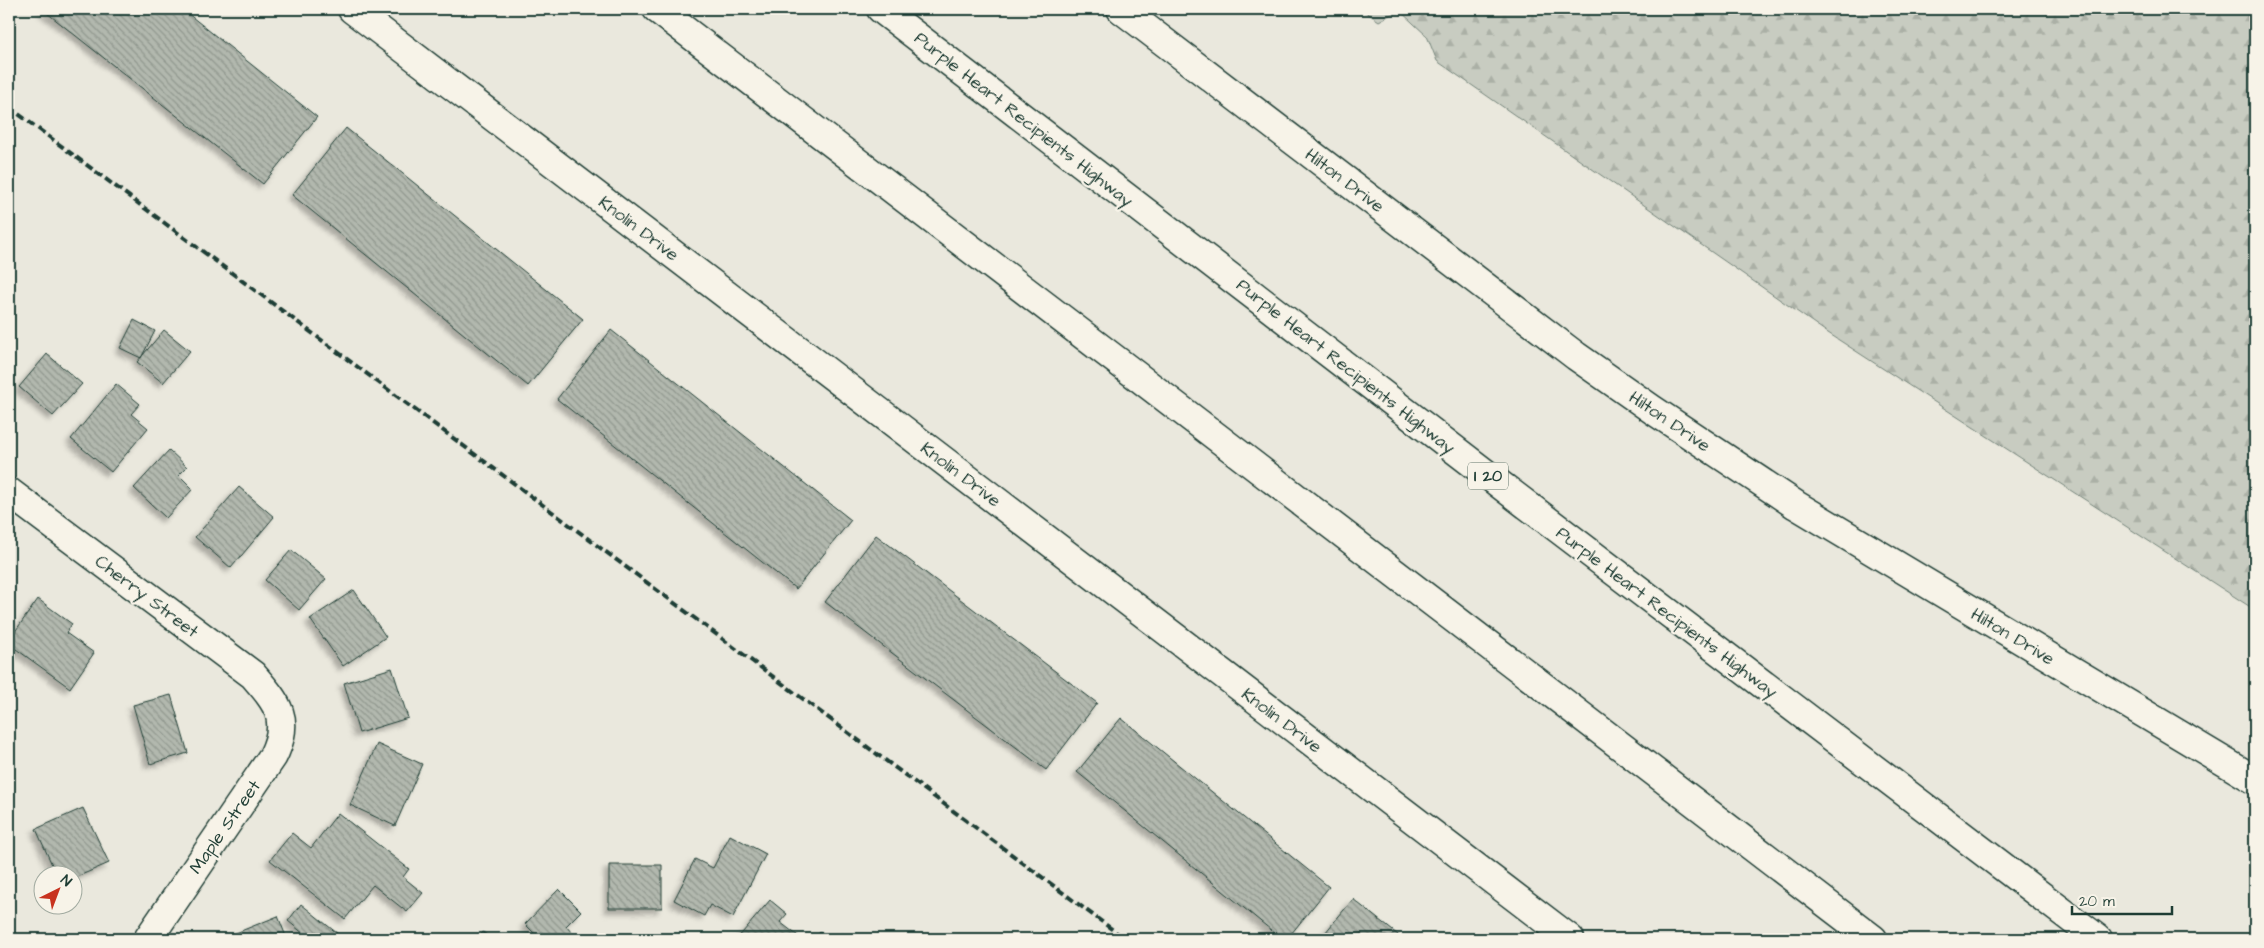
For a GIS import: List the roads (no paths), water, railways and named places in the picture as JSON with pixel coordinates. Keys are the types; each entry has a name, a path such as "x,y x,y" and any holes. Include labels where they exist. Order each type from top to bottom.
{"main road":[{"name":"Knolin Drive","path":"352,9 1570,939"},
{"path":"657,9 1873,939"},
{"name":"Purple Heart Recipients Highway","path":"881,9 1502,486 2098,939"},
{"name":"Hilton Drive","path":"1121,9 1576,356 1661,416 1796,505 2255,780"},
{"name":"Cherry Street","path":"9,492 253,675 279,707"},
{"name":"Maple Street","path":"148,939 273,756 280,742 282,725 279,707"}],"railway":[{"path":"9,107 1125,939"}]}
